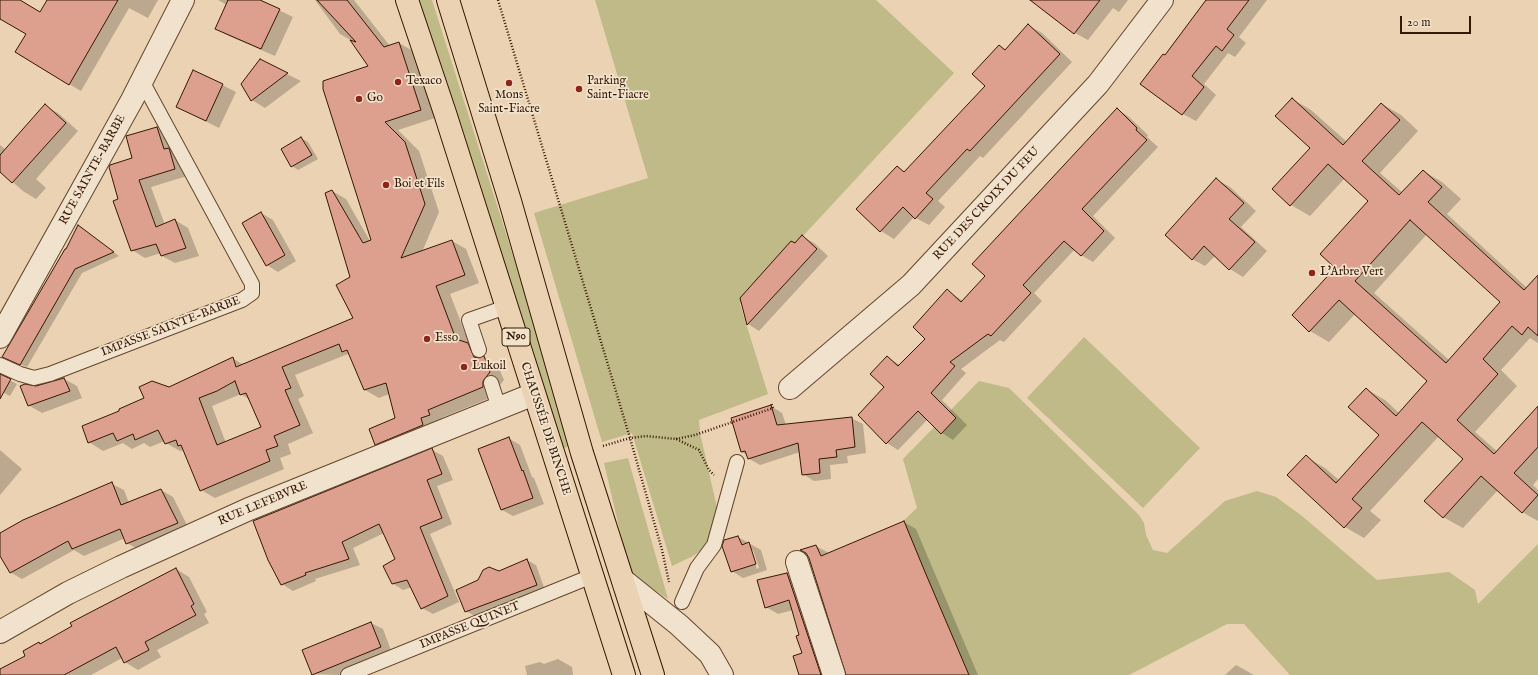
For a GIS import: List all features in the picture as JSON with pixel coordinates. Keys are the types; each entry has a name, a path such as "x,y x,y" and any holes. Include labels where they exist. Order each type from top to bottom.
{"main road":[{"name":"CHAUSSÉE DE BINCHE","path":"407,0 447,120 624,675"},
{"name":"N90","path":"448,0 510,201 582,453 653,675"}],"street":[{"name":"RUE SAINTE-BARBE","path":"0,337 142,81 183,0"},
{"name":"RUE DES CROIX DU FEU","path":"790,388 911,285 1098,84 1162,0"},
{"name":"RUE LEFEBVRE","path":"0,632 68,593 121,567 250,509 534,394"},
{"path":"797,562 834,675"},
{"path":"623,580 679,625 710,654 722,675"}],"lane":[{"name":"IMPASSE SAINTE-BARBE","path":"0,365 20,374 34,378 50,374 242,300 252,293 252,284 142,81"},
{"path":"480,350 470,320 506,307"},
{"path":"491,383 499,408"},
{"path":"682,602 697,568 714,545 737,462"},
{"name":"IMPASSE QUINET","path":"348,675 592,576"}],"path":[{"path":"498,0 630,438 662,550 671,588"},
{"path":"630,438 646,436 676,438 694,435 773,408"},
{"path":"676,438 699,450 709,470 714,475 734,477"}],"shaded area":[{"path":"418,0 432,0 573,445 561,449"},
{"path":"595,0 876,0 954,73 740,304 768,394 699,420 700,433 718,512 709,545 693,556 672,566 632,433 602,442 534,213 648,178"},
{"path":"1084,337 1200,448 1143,508 1027,398"},
{"path":"979,381 1009,388 1139,515 1144,523 1146,535 1153,550 1167,553 1225,501 1257,491 1276,497 1302,516 1377,580 1449,572 1475,590 1478,604 1538,544 1538,675 1290,675 1244,624 1227,624 1129,675 951,675 888,535 917,508 903,459"},
{"path":"628,458 668,599 630,574 604,463"}],"building":[{"path":"0,0 20,0 40,12 47,0 118,0 69,85 15,52 26,34 0,19"},
{"path":"228,0 260,0 280,9 261,49 215,29"},
{"path":"317,0 347,0 384,47 399,42 421,110 385,122 405,142 425,204 401,258 452,240 465,275 436,286 456,339 468,343 474,357 478,358 484,356 490,372 483,381 483,387 428,410 430,415 421,418 423,425 375,445 369,429 395,418 386,383 364,390 347,350 342,352 339,344 282,367 291,388 285,390 300,425 274,436 278,446 266,450 270,461 200,491 181,445 178,446 176,440 165,444 158,430 135,440 133,434 117,441 113,433 88,443 82,426 119,411 119,409 144,398 139,387 152,381 169,387 233,357 236,367 353,318 336,285 350,277 325,193 332,190 363,243 371,240 323,89 323,81 368,66 350,40 356,42","holes":["235,381 240,395 246,393 261,427 217,445 199,398 217,391"]},
{"path":"1030,0 1100,0 1074,34"},
{"path":"1206,0 1249,0 1227,29 1234,35 1222,51 1216,46 1192,76 1204,87 1182,115 1140,84 1163,54 1165,55"},
{"path":"1028,24 1060,54 970,151 967,149 926,193 933,199 915,219 903,207 880,232 856,209 897,166 904,172 985,86 972,74 999,45 1005,50"},
{"path":"260,59 288,73 251,101 241,84"},
{"path":"193,70 223,84 206,121 176,107"},
{"path":"1292,98 1343,145 1381,103 1400,120 1362,161 1399,195 1423,170 1442,187 1428,202 1524,290 1538,275 1538,336 1528,327 1522,335 1512,326 1483,359 1498,374 1457,420 1494,454 1538,406 1538,447 1514,473 1538,495 1522,513 1481,476 1443,518 1424,501 1463,459 1422,422 1352,499 1362,508 1344,528 1287,475 1306,455 1336,483 1379,435 1348,407 1366,388 1396,416 1427,381 1339,300 1309,332 1292,315 1335,268 1320,254 1368,201 1328,164 1290,206 1272,189 1310,148 1275,116","holes":["1410,220 1500,302 1446,363 1355,281"]},
{"path":"45,104 66,123 12,183 0,172 0,155"},
{"path":"1117,108 1147,140 1082,209 1104,231 1081,256 1064,241 1023,285 1031,293 991,336 988,334 950,362 955,366 931,393 956,418 941,434 918,411 886,444 858,415 884,387 870,374 887,356 898,366 925,339 913,327 947,289 961,302 985,276 972,264"},
{"path":"157,127 164,149 169,148 175,169 139,180 156,227 175,219 186,248 161,256 156,244 131,251 113,201 118,199 109,167 110,165 132,158 126,136"},
{"path":"301,137 312,155 291,167 281,149"},
{"path":"1216,178 1244,203 1229,219 1255,242 1229,270 1204,246 1192,260 1165,235"},
{"path":"261,212 285,255 266,266 242,223"},
{"path":"78,225 114,252 75,269 20,365 2,357 66,249"},
{"path":"802,235 817,249 747,325 740,298 791,241 795,243"},
{"path":"0,374 11,379 0,399"},
{"path":"64,378 70,391 28,406 20,386 25,384 36,386"},
{"path":"771,405 777,425 852,417 855,447 836,450 837,457 819,459 820,473 802,475 798,443 748,459 745,451 741,452 731,418"},
{"path":"509,437 533,498 501,510 478,449"},
{"path":"432,448 442,474 427,480 442,518 420,527 448,596 421,609 407,580 392,584 383,566 395,559 379,524 342,542 349,559 305,573 306,575 281,585 268,560 253,521"},
{"path":"112,482 121,505 161,489 178,523 126,544 120,529 72,549 68,541 10,573 0,556 0,533 23,520"},
{"path":"904,521 969,675 846,675 809,558 806,553 800,550 816,545 821,556"},
{"path":"738,536 742,545 749,542 756,564 731,572 722,546 724,540"},
{"path":"527,559 537,585 465,612 456,590 478,580 483,570 489,567 499,571"},
{"path":"176,568 194,604 191,606 196,615 145,642 149,650 124,663 116,647 64,675 0,675 0,669 25,656 23,651 39,642 40,644 72,626 70,623"},
{"path":"787,573 821,675 799,675 793,656 802,653 796,636 799,635 789,600 765,608 757,580"},
{"path":"371,622 381,647 312,675 302,650"}],"place":[{"name":"Texaco","path":"398,82"},
{"name":"Mons Saint-Fiacre","path":"509,83"},
{"name":"Parking Saint-Fiacre","path":"579,89"},
{"name":"Go","path":"359,99"},
{"name":"Boi et Fils","path":"386,185"},
{"name":"L'Arbre Vert","path":"1312,273"},
{"name":"Esso","path":"427,339"},
{"name":"Lukoil","path":"464,367"}]}
